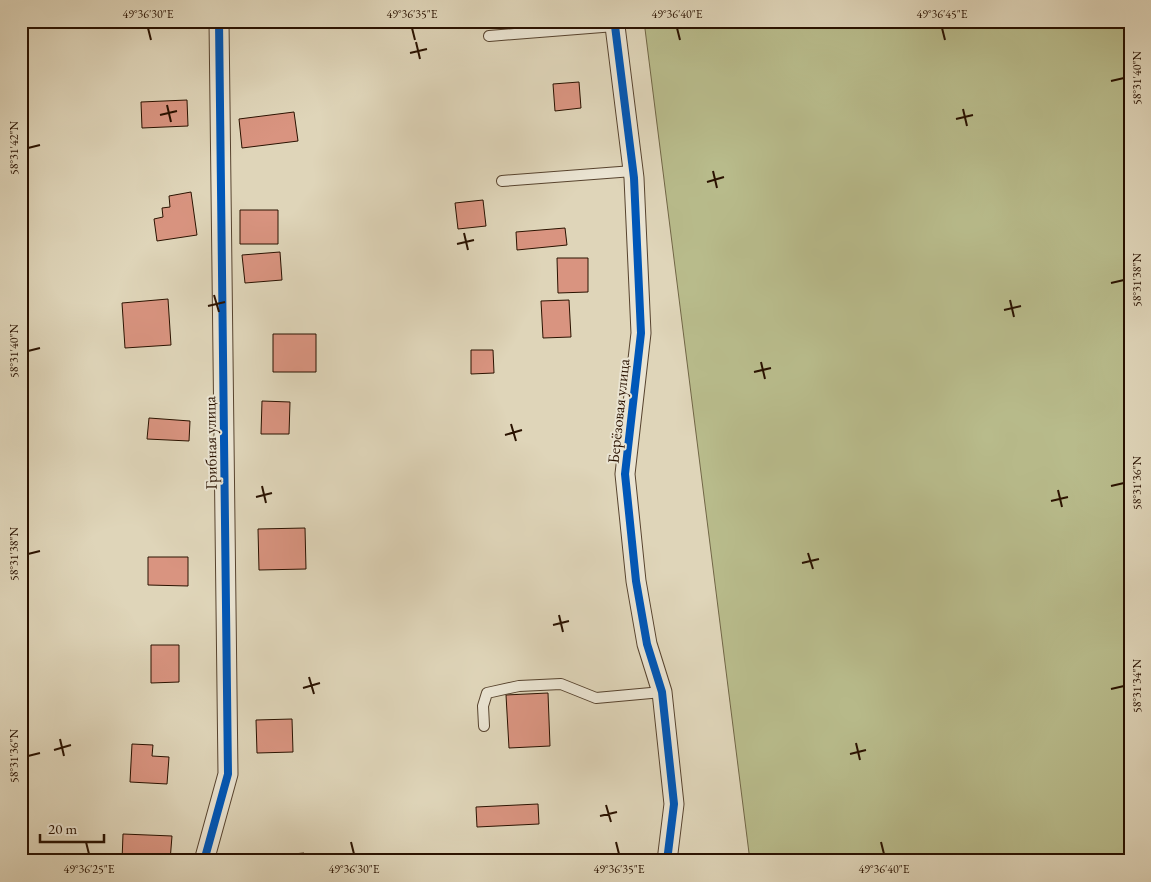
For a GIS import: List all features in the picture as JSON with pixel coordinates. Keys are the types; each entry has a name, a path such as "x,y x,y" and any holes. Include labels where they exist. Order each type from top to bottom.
{"street":[{"name":"Грибная улица","path":"204,861 228,774 219,21"},
{"name":"Берёзовая улица","path":"614,24 633,171 641,333 625,474 636,581 647,644 662,692 674,804 667,861"}],"lane":[{"path":"489,36 614,24"},
{"path":"502,181 633,171"},
{"path":"484,726 483,706 487,693 519,686 561,684 596,698 662,692"}],"green space":[{"path":"644,21 1130,21 1130,861 747,861 749,853"}],"building":[{"path":"260,21 295,21 295,22"},
{"path":"443,21 479,21 479,24 443,28"},
{"path":"579,82 581,108 555,111 553,84"},
{"path":"187,100 188,126 142,128 141,102"},
{"path":"294,112 298,141 242,148 239,119"},
{"path":"191,192 197,235 157,241 154,219 163,217 162,208 170,207 169,196"},
{"path":"483,200 486,226 458,229 455,203"},
{"path":"240,210 278,210 278,244 240,244"},
{"path":"565,228 567,245 517,250 516,232"},
{"path":"280,252 282,280 245,283 242,255"},
{"path":"557,258 588,258 588,292 558,293"},
{"path":"168,299 171,345 125,348 122,303"},
{"path":"569,300 571,337 543,338 541,301"},
{"path":"273,334 316,334 316,372 273,372"},
{"path":"471,350 493,350 494,373 471,374"},
{"path":"262,401 290,402 289,434 261,434"},
{"path":"149,418 190,421 189,441 147,439"},
{"path":"305,528 306,569 259,570 258,529"},
{"path":"148,557 188,557 188,586 148,585"},
{"path":"151,645 179,645 179,682 151,683"},
{"path":"548,693 550,746 509,748 506,695"},
{"path":"292,719 293,752 257,753 256,720"},
{"path":"132,744 153,745 152,756 169,757 167,784 130,782"},
{"path":"538,804 539,824 477,827 476,807"},
{"path":"123,834 172,836 170,861 122,861"},
{"path":"304,853 305,861 259,861 259,857"}],"cycle path":[{"path":"204,861 228,774 219,21"},
{"path":"613,21 634,178 641,333 625,474 636,581 647,644 662,692 674,804 667,861"}]}
